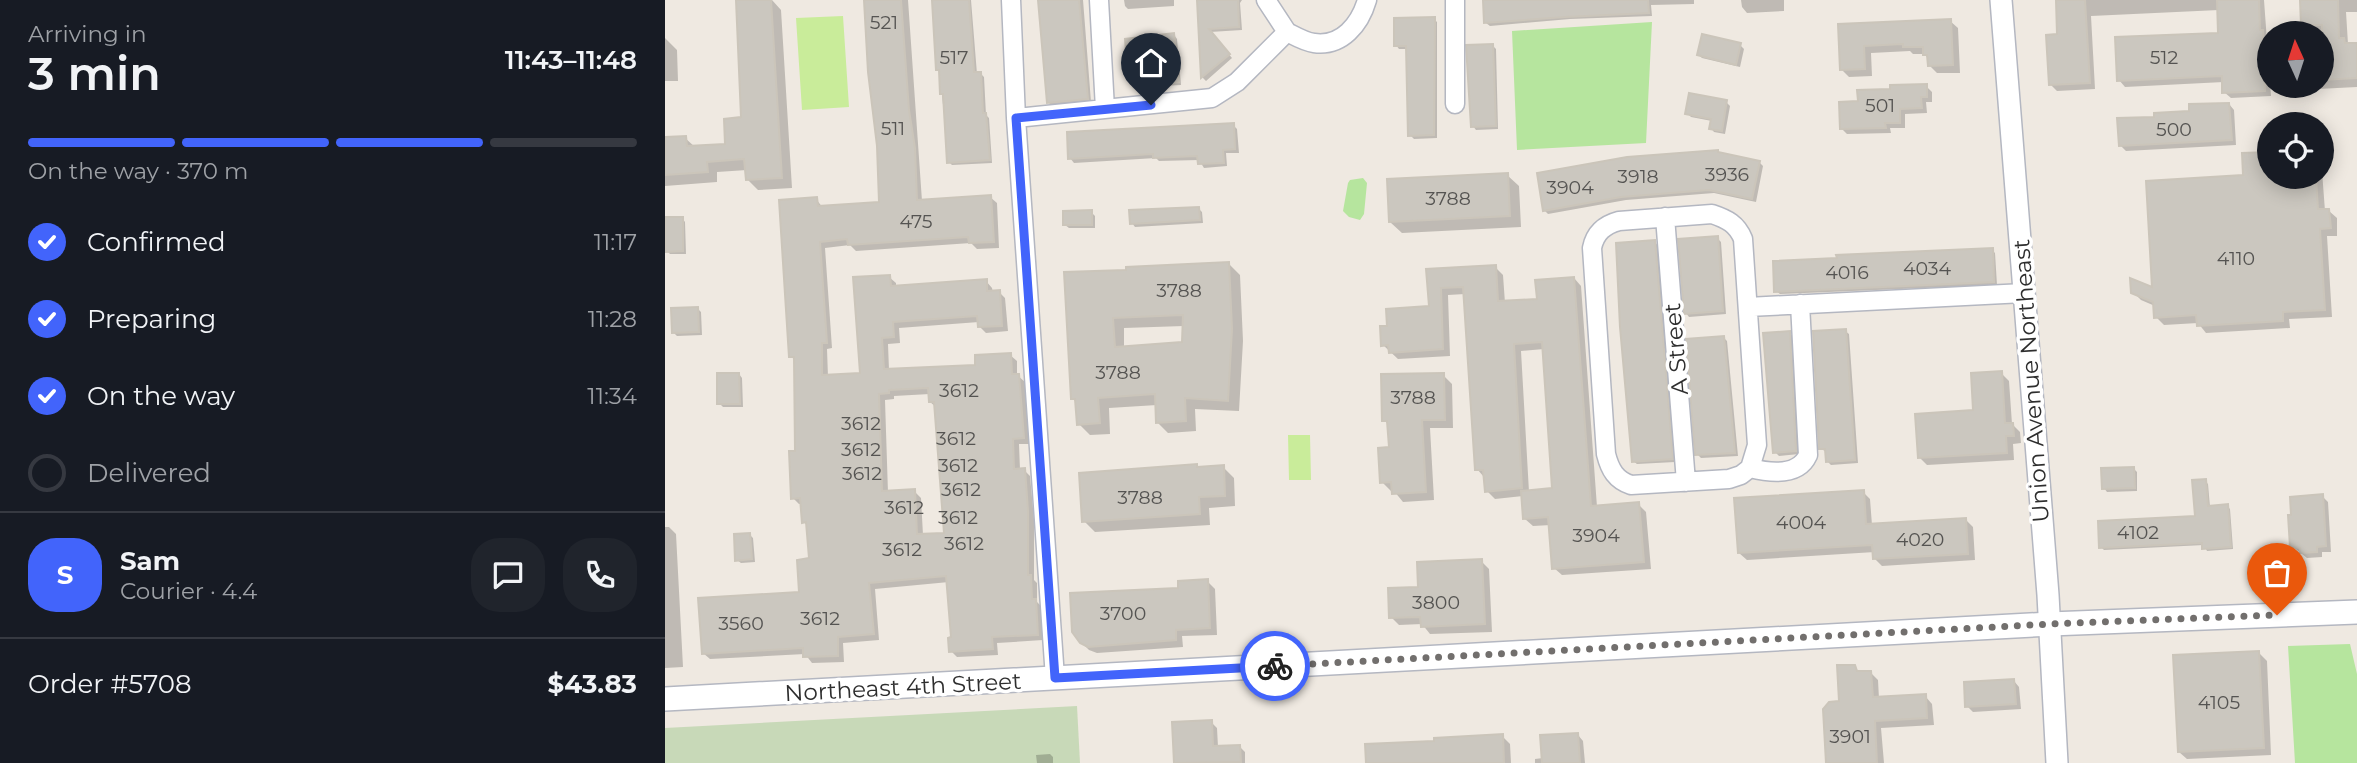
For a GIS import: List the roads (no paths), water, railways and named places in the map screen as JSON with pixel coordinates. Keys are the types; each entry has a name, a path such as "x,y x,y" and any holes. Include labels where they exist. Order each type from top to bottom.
{"main road":[{"name":"Northeast 4th Street","path":"665,699 2050,624 2357,611"}],"street":[{"path":"1011,0 1016,118 1055,678"},
{"path":"1099,0 1105,109"},
{"path":"1266,0 1287,32 1311,43 1340,39 1362,16 1367,0"},
{"path":"1455,0 1455,104"},
{"name":"Union Avenue Northeast","path":"2001,0 2050,624 2057,763"},
{"path":"1016,118 1212,98 1237,82 1287,32"},
{"path":"1750,468 1757,445 1748,307 1743,239 1733,224 1725,218 1711,214 1619,221 1608,224 1594,240 1592,248 1606,454 1609,467 1621,482 1631,485 1729,479 1750,468 1767,472 1795,470 1804,464 1808,455 1800,304"},
{"name":"A Street","path":"1665,217 1686,482"},
{"path":"1748,307 2024,293"}]}
